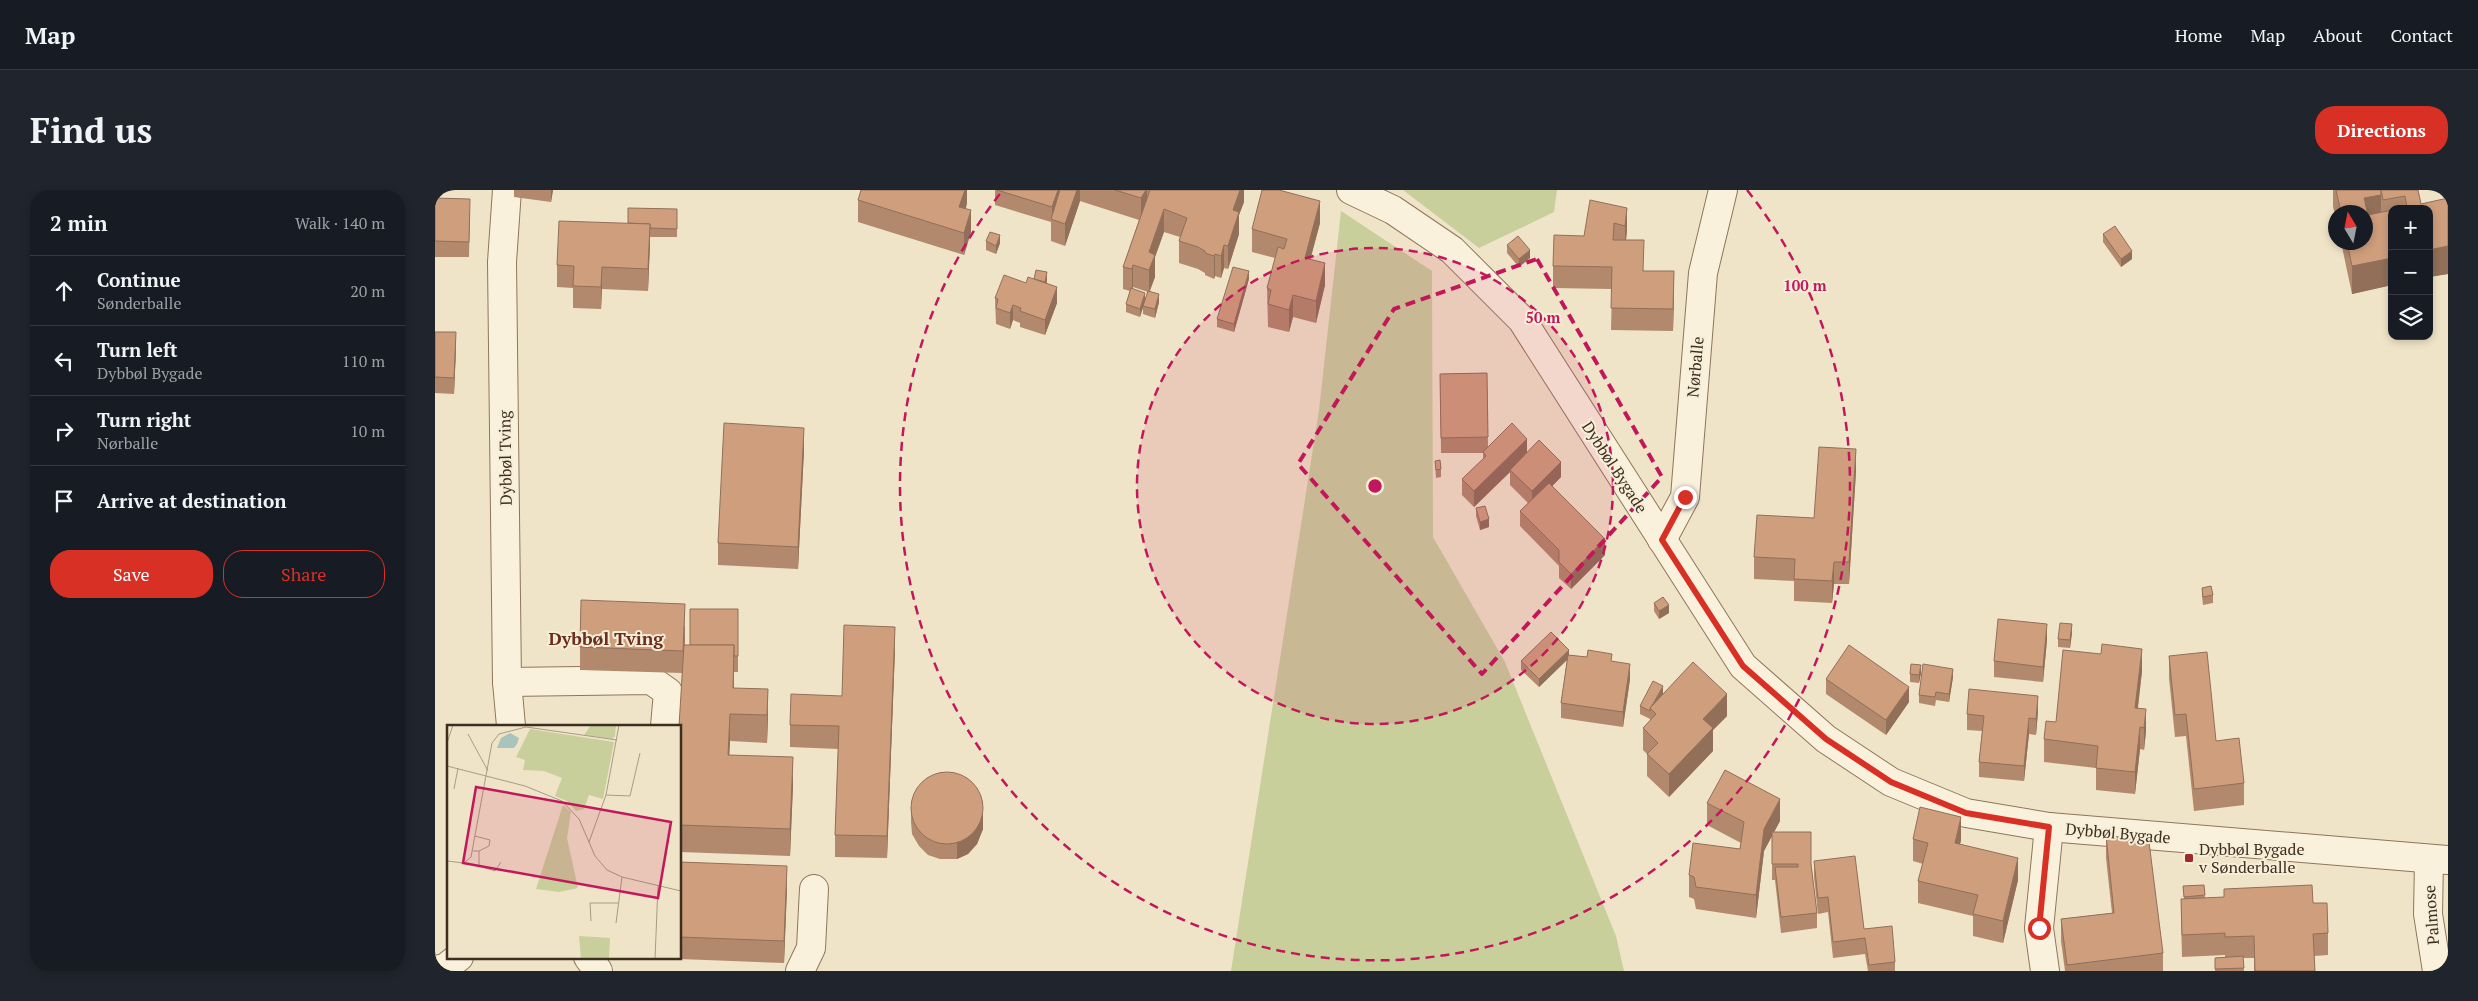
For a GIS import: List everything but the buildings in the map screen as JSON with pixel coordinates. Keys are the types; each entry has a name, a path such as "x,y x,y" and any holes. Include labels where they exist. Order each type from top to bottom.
{"street":[{"name":"Dybbøl Tving","path":"507,190 503,262 507,682 511,725"},
{"name":"Dybbøl Bygade","path":"1351,190 1393,210 1452,250 1521,320 1743,666 1826,739 1891,782 1966,813 2049,827 2439,860"},
{"name":"Nørballe","path":"1662,540 1685,497 1703,273 1723,190"},
{"path":"507,682 651,680 668,692 665,725"},
{"path":"2045,971 2039,928 2049,827"},
{"name":"Palmose","path":"2437,971 2428,914 2439,860"},
{"path":"800,971 811,948 814,889"},
{"path":"435,970 445,968 458,958"},
{"path":"589,958 598,971"}],"highlighted area":[{"path":"1537,259 1662,477 1482,674 1298,464 1394,309"}],"green space":[{"path":"1403,190 1557,190 1554,212 1479,248"},
{"path":"1341,211 1432,271 1433,537 1505,662 1616,936 1624,971 1231,971 1319,410"}],"place":[{"name":"Dybbøl Bygade v Sønderballe","path":"2189,858"}],"district":[{"name":"Dybbøl Tving","path":"606,638"}],"route":[{"path":"1685,497 1662,540 1743,666 1826,739 1891,782 1966,813 2049,827 2039,928"}]}
